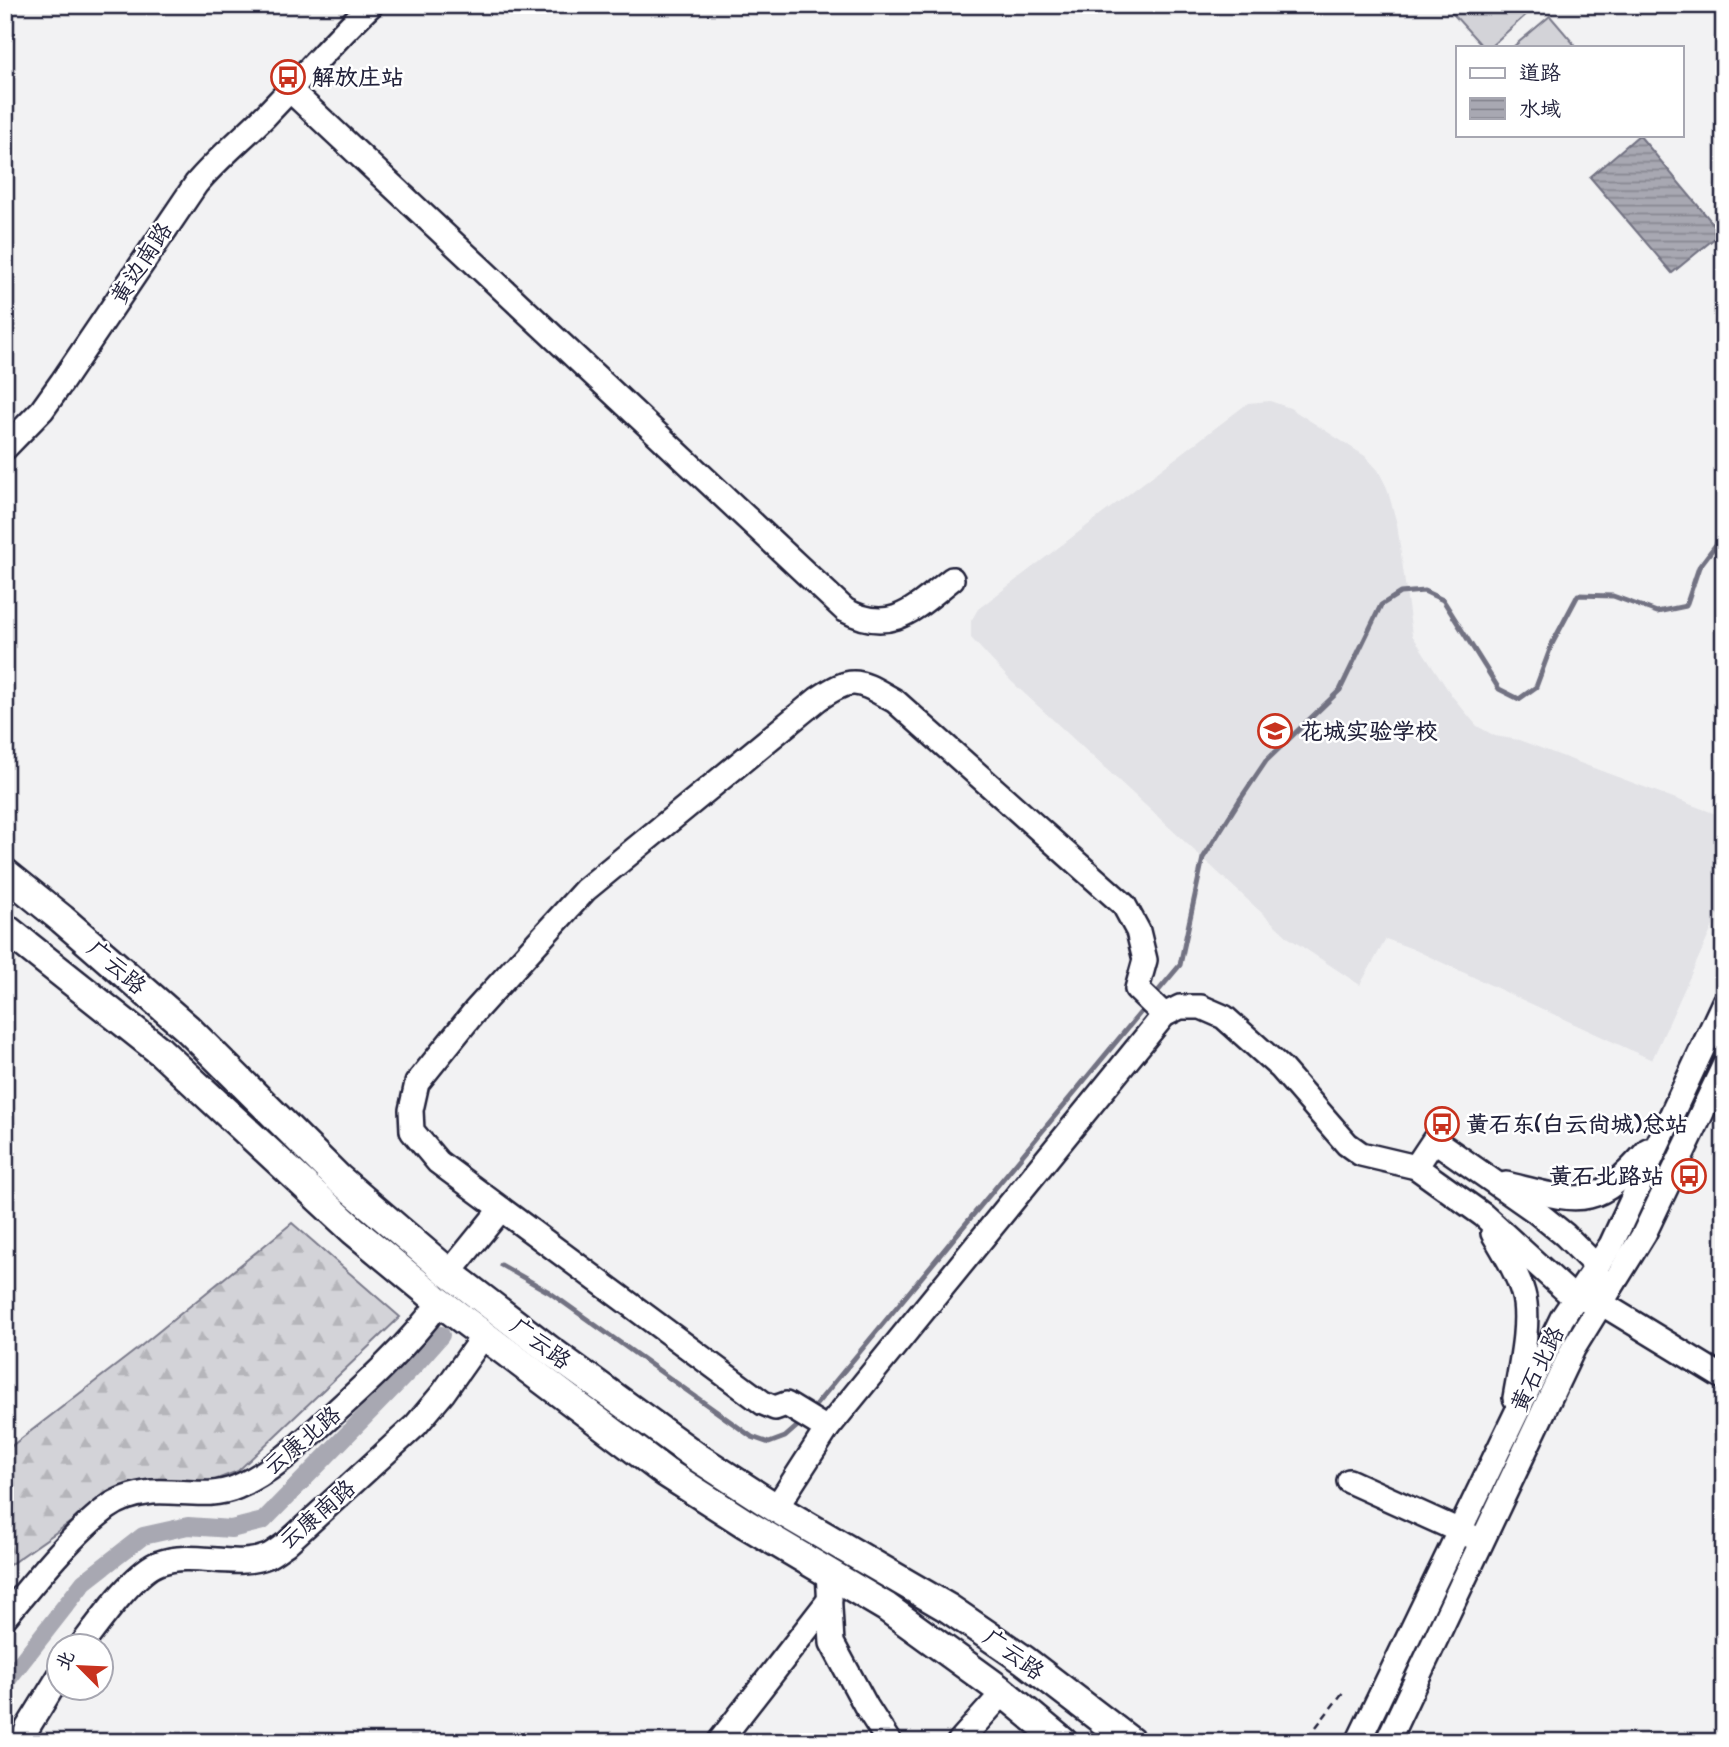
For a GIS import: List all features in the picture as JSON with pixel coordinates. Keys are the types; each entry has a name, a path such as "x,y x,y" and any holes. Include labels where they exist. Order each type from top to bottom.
{"main road":[{"name":"广云路","path":"6,876 148,993 187,1028 338,1178 449,1273 696,1457 776,1508 960,1615 1131,1742"},
{"name":"广云路","path":"5,928 160,1051 353,1230 440,1302 665,1472 746,1524 829,1585 915,1627 1063,1742"}],"street":[{"name":"黄边南路","path":"5,448 42,410 62,383 195,184 371,5"},
{"path":"289,89 845,610 874,622 894,619 908,614 952,579"},
{"path":"827,1429 786,1404 775,1408 763,1403 438,1162 412,1131 411,1110 417,1083 475,1011 585,890 840,684 861,682 895,701 1124,905 1138,931 1146,960 1138,989 1164,1015"},
{"name":"黄石北路","path":"1358,1742 1562,1318 1611,1245 1724,1002"},
{"path":"776,1508 827,1429 1164,1015 1180,1007 1201,1007 1224,1017 1281,1068 1347,1144 1361,1154 1416,1167 1483,1215 1574,1298 1601,1303 1724,1378"},
{"name":"黄石北路","path":"1394,1738 1573,1349 1644,1234 1724,1066"},
{"path":"1491,1180 1565,1199 1586,1198 1607,1191 1623,1179 1667,1129"},
{"path":"1416,1167 1434,1140 1491,1180 1565,1235 1596,1266 1601,1303"},
{"path":"449,1273 501,1209"},
{"path":"1483,1215 1517,1276 1524,1295 1523,1343 1511,1423"},
{"name":"云康北路","path":"5,1617 32,1584 108,1507 131,1495 233,1489 273,1467 389,1362 440,1302"},
{"name":"云康南路","path":"93,1632 143,1573 158,1563 181,1558 249,1560 267,1556 286,1544 416,1425 443,1393 484,1335"},
{"path":"1349,1481 1483,1542"},
{"path":"719,1742 829,1585"},
{"path":"829,1585 832,1643 889,1742"},
{"path":"959,1742 1003,1693"},
{"path":"22,1742 46,1697"}],"path":[{"path":"1316,1727 1344,1691"}],"shaded area":[{"name":"花城实验学校","path":"1270,401 1290,408 1365,456 1378,470 1387,488 1397,524 1412,635 1452,696 1477,726 1495,736 1519,740 1724,817 1724,902 1652,1060 1386,939 1360,985 1289,938 1012,682 971,638 971,621 978,609 1248,403"}],"green space":[{"path":"1445,5 1537,5 1491,46 1482,46"},
{"path":"1550,16 1574,44 1571,46 1514,46"},
{"path":"292,1223 400,1317 238,1471 207,1483 81,1515 5,1568 5,1451 136,1350"}],"water":[{"path":"1640,136 1721,233 1672,273 1590,177"}],"waterway":[{"path":"1154,996 1180,965 1203,858 1266,761 1340,690 1381,605 1400,593 1424,591 1443,600 1499,689 1519,699 1536,687 1552,644 1578,595 1613,596 1657,612 1686,606 1699,567 1724,534"},
{"path":"810,1412 1145,1007"},
{"path":"501,1265 549,1292 752,1437 769,1443 785,1437 802,1422"},
{"path":"5,1683 84,1582 143,1536 188,1526 231,1529 263,1521 441,1335"}],"place":[{"name":"解放庄站","path":"288,77"},
{"name":"花城实验学校","path":"1275,731"},
{"name":"黄石东(白云尚城)总站","path":"1442,1124"},
{"name":"黄石北路站","path":"1689,1176"}]}
